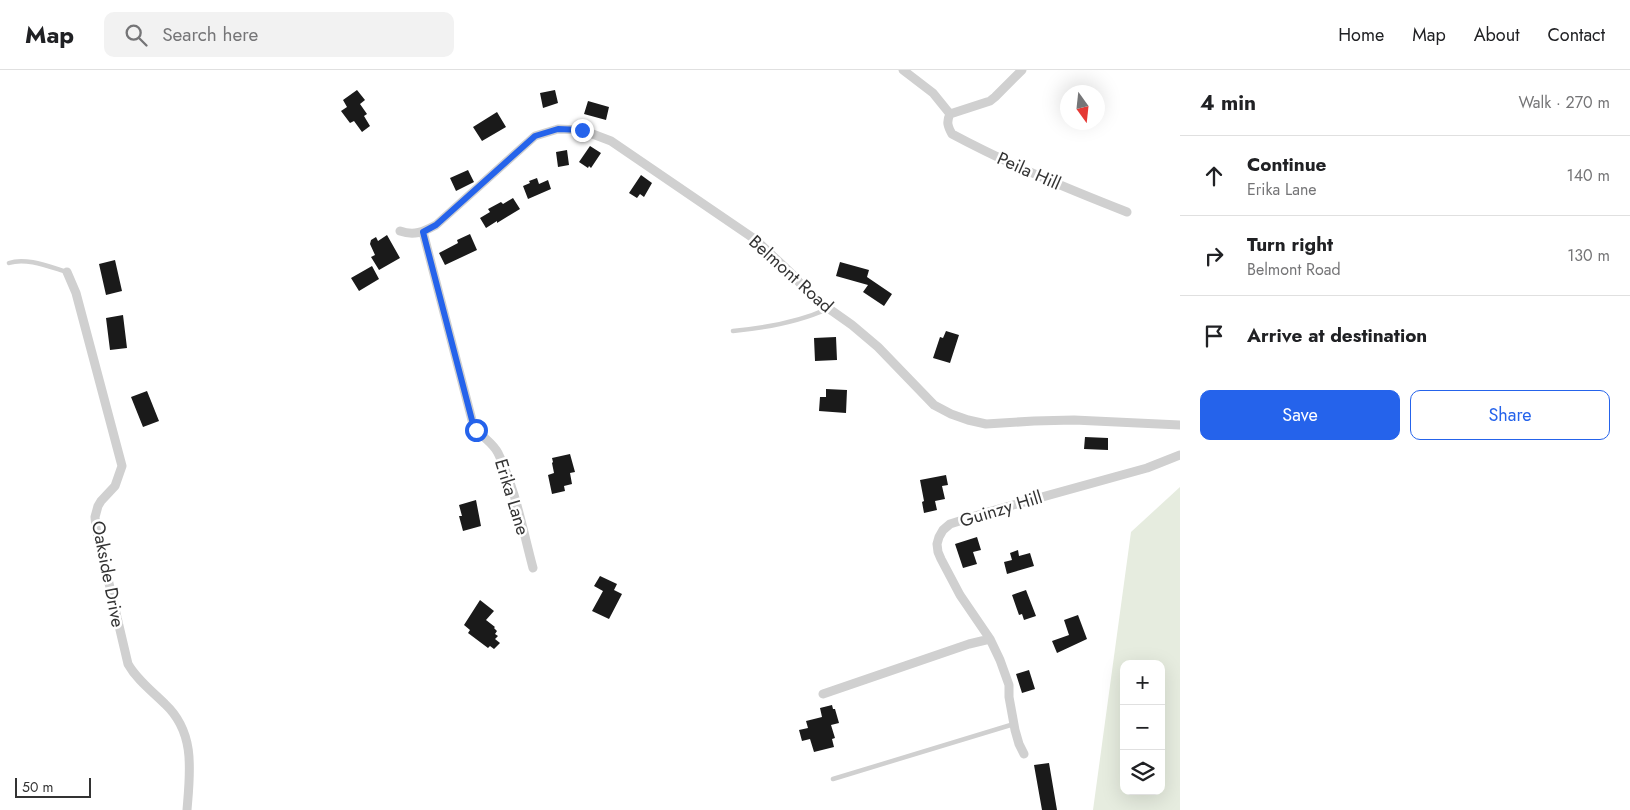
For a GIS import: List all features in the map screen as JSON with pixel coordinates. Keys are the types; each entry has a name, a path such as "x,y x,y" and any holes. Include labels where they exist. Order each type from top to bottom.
{"street":[{"name":"Peila Hill","path":"903,70 933,93 950,114 948,122 952,134 1032,174 1127,212"},
{"path":"950,114 990,101 1022,70"},
{"name":"Belmont Road","path":"423,232 436,225 535,136 558,129 582,130 611,140 756,240 792,274 811,296 827,309 852,324 878,347 934,405 951,414 986,424 1074,420 1180,425"},
{"path":"400,231 407,233 423,232"},
{"name":"Erika Lane","path":"423,232 473,424 476,430 493,445 502,461 533,568"},
{"name":"Oakside Drive","path":"67,272 76,293 122,466 115,486 101,501 96,511 96,528 100,546 128,664 136,676 175,715 186,735 190,758 187,810"},
{"name":"Guinzy Hill","path":"1024,754 1019,744 1014,724 1009,697 1009,685 1000,660 990,639 960,595 940,559 937,544 943,530 950,524 1147,468 1180,455"},
{"path":"823,694 969,644 990,639"}],"lane":[{"path":"9,263 14,261 35,263 67,272"},
{"path":"733,331 756,329 814,315 827,309"},
{"path":"832,779 1014,724"}],"shaded area":[{"path":"1180,487 1180,810 1093,810 1131,532"}],"building":[{"path":"357,90 365,100 360,104 367,114 364,116 370,126 362,132 354,121 350,123 341,111 347,107 343,100"},
{"path":"555,90 558,103 543,108 540,93"},
{"path":"588,101 609,107 606,120 584,114"},
{"path":"497,112 506,127 482,141 473,127"},
{"path":"590,146 601,153 591,168 589,166 588,168 579,162"},
{"path":"567,150 569,165 558,167 556,152"},
{"path":"468,170 474,182 456,191 450,178"},
{"path":"641,175 652,183 644,197 640,194 637,198 629,193"},
{"path":"537,178 539,184 548,180 551,189 528,199 523,186"},
{"path":"513,198 520,209 486,228 480,218 490,212 488,209"},
{"path":"470,234 477,250 445,265 439,253 458,243 457,240"},
{"path":"387,235 400,258 379,270 371,257 375,255 370,244 371,240 376,237 378,241"},
{"path":"115,260 122,291 106,295 99,264"},
{"path":"840,262 869,270 867,277 892,294 884,306 863,292 868,285 836,276"},
{"path":"372,266 379,279 359,291 351,278"},
{"path":"123,315 127,348 110,350 106,318"},
{"path":"946,331 959,335 950,363 933,358 940,337 943,338"},
{"path":"836,337 837,360 815,361 814,338"},
{"path":"826,389 847,390 846,413 819,411 820,397 826,397"},
{"path":"147,391 159,421 143,427 131,397"},
{"path":"1085,437 1108,438 1108,450 1084,449"},
{"path":"570,454 575,472 570,473 572,484 564,486 565,491 552,494 548,475 554,473 552,458"},
{"path":"946,475 948,485 942,486 945,499 935,501 937,510 924,513 920,480"},
{"path":"476,500 481,526 463,531 459,516 462,516 459,505"},
{"path":"977,537 981,550 973,552 977,564 963,568 955,544"},
{"path":"1018,550 1019,556 1030,553 1034,566 1007,574 1004,562 1012,560 1010,553"},
{"path":"600,576 617,584 614,590 622,594 609,619 592,611 603,591 594,586"},
{"path":"1026,590 1036,616 1024,620 1022,614 1019,615 1012,595"},
{"path":"480,600 494,611 486,620 497,631 495,634 498,636 495,639 500,643 494,649 490,646 488,648 468,633 470,630 464,625"},
{"path":"1078,615 1087,639 1057,653 1052,641 1069,635 1064,620"},
{"path":"1029,670 1035,689 1022,693 1016,674"},
{"path":"832,705 839,723 831,725 835,738 832,739 834,747 814,752 810,739 802,741 799,730 808,728 806,721 822,717 820,708"},
{"path":"1049,763 1057,810 1042,810 1034,765"}],"route":[{"path":"476,430 423,232 436,225 535,136 558,129 572,128 582,130"}]}
